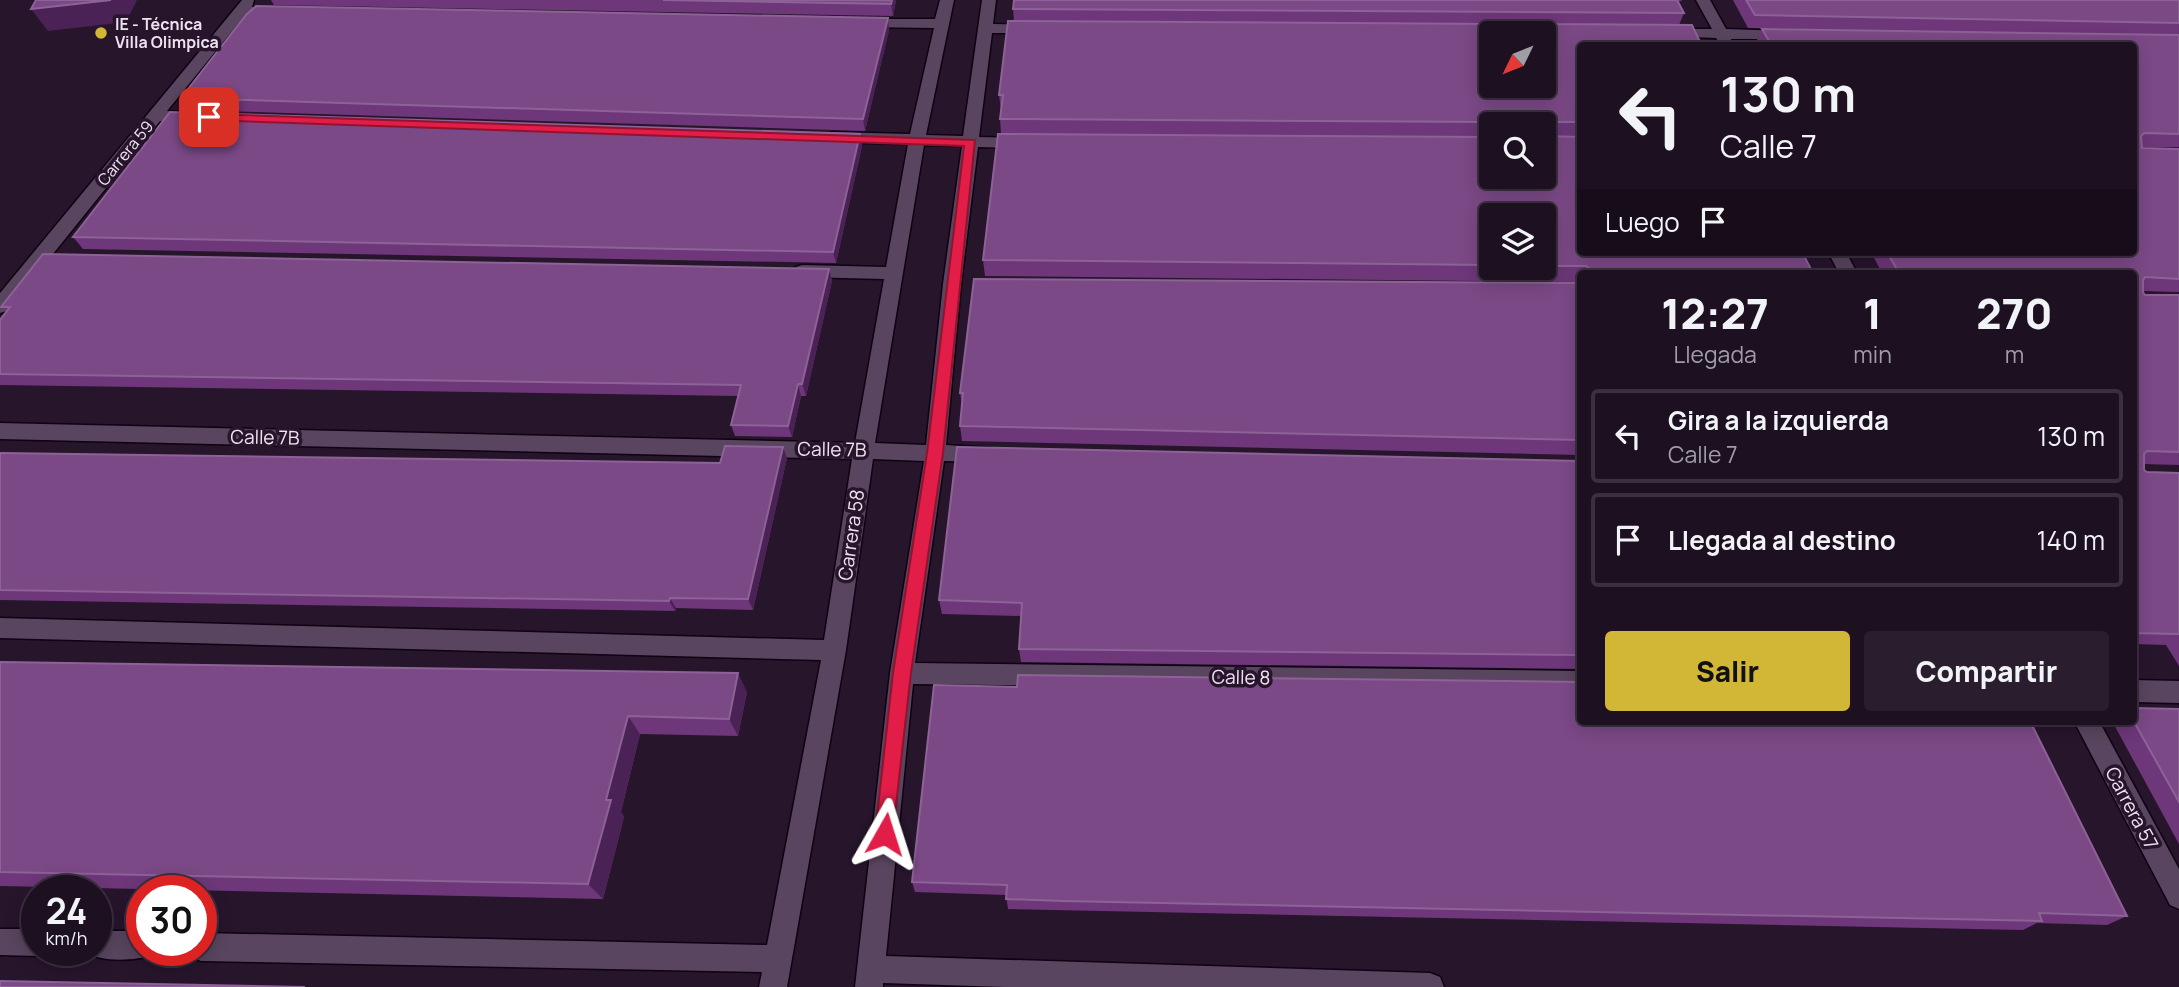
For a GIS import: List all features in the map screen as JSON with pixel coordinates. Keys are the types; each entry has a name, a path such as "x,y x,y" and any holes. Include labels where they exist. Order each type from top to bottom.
{"street":[{"name":"Carrera 58","path":"773,987 834,650 864,450 917,140 947,0"},
{"path":"989,0 971,142 959,284 902,673 870,978 1430,987"},
{"path":"1703,0 1724,40"},
{"path":"245,5 296,12"},
{"name":"Carrera 59","path":"0,306 245,5"},
{"path":"845,23 942,24"},
{"path":"985,28 1055,29"},
{"path":"1652,33 1724,40 1804,35"},
{"path":"155,116 210,118"},
{"path":"820,136 1039,143"},
{"path":"39,257 67,258"},
{"path":"784,271 894,273"},
{"name":"Calle 7B","path":"0,432 1004,454"},
{"path":"0,628 834,650"},
{"name":"Calle 8","path":"902,673 1577,682"},
{"path":"2137,691 2179,692"},
{"name":"Carrera 57","path":"2088,725 2179,896"},
{"path":"0,942 21,943"},
{"path":"217,947 778,959"}],"building":[{"path":"36,0 111,0 31,9"},
{"path":"663,0 892,0 891,4"},
{"path":"1014,0 1677,0 1684,13 1013,9"},
{"path":"1746,0 2179,0 2179,23 1755,15"},
{"path":"256,6 888,18 863,119 181,98"},
{"path":"1498,20 1547,21 1498,21"},
{"path":"1008,21 1479,24 1479,98 1556,98 1556,24 1692,25 1700,42 1577,42 1577,122 1556,122 1556,112 1479,112 1479,122 1000,119 1003,95 999,95"},
{"path":"1762,29 2179,35 2179,134 2144,133 2141,136 2142,148 2179,149 2179,279 2145,277 2143,292 2145,295 2179,295 2179,452 2147,451 2144,454 2144,470 2179,473 2179,634 2137,633 2137,270 1897,270 1889,256 2137,256 2137,42 1770,42"},
{"path":"170,112 860,134 833,252 73,237"},
{"path":"998,134 1479,137 1479,189 1556,189 1556,136 1577,137 1577,256 1804,256 1811,270 1589,270 1587,266 1556,266 1556,203 1479,203 1479,265 983,260"},
{"path":"43,254 829,269 802,384 798,384 788,426 731,425 741,385 0,374 0,320 10,307 1,307"},
{"path":"974,279 1577,283 1577,440 960,426 963,393 960,393"},
{"path":"725,446 783,447 748,599 670,598 669,601 0,590 0,453 720,463"},
{"path":"957,447 1577,461 1577,655 1019,649 1022,603 939,600"},
{"path":"0,662 738,673 729,719 628,716 606,800 611,800 588,884 0,872"},
{"path":"1018,675 1577,682 1577,725 2032,725 2127,916 2039,913 2042,921 1062,901 1006,899 1007,885 912,882 934,685 1017,687"},
{"path":"2137,708 2179,709 2179,802 2136,725"},
{"path":"0,981 305,987 0,987"}],"place":[{"name":"IE - Técnica Villa Olimpica","path":"101,33"}],"route":[{"path":"209,117 971,142 952,284 935,453 902,673 885,834"}]}
